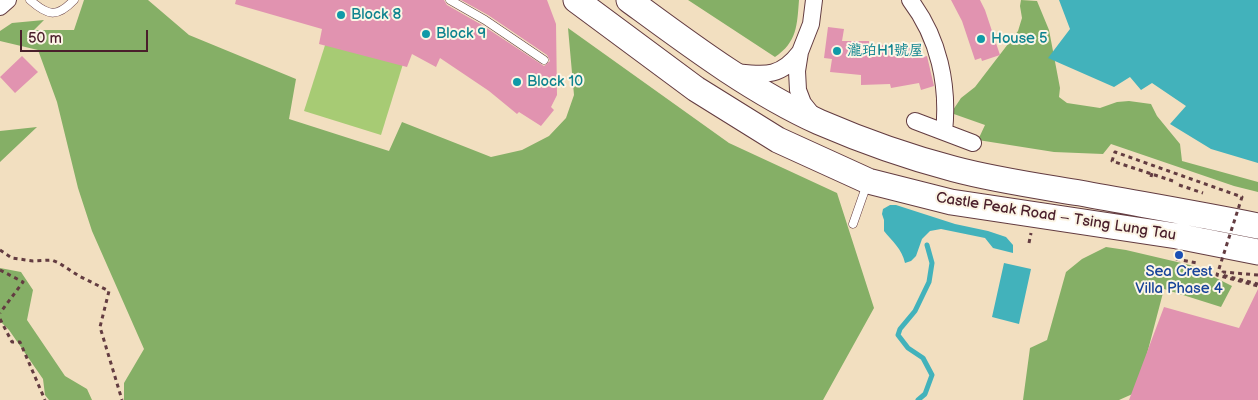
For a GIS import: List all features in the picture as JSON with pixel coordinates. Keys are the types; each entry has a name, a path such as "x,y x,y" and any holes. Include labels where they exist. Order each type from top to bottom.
{"main road":[{"name":"Castle Peak Road – Tsing Lung Tau","path":"576,0 705,94 778,140 868,181 951,202 1177,236 1258,252"},
{"name":"Castle Peak Road – Tsing Lung Tau","path":"630,0 729,71 779,101 817,121 881,147 956,170 1258,226"}],"street":[{"path":"0,6 8,0"},
{"path":"814,0 811,24 800,52 797,71 798,90 803,103 817,121"},
{"path":"910,0 927,28 940,62 946,96 944,132"},
{"path":"729,71 763,75 777,72 790,64 800,52"},
{"path":"915,121 973,143"}],"lane":[{"path":"30,0 47,12 56,14 64,10 74,0"},
{"path":"450,0 485,20 544,60"},
{"path":"853,224 868,181"}],"path":[{"path":"1173,181 1112,161 1115,152 1242,197 1217,275 1258,285"},
{"path":"0,250 12,258 33,261 52,260 109,291 100,327 122,400"},
{"path":"0,270 23,282 0,313"},
{"path":"1258,276 1223,272 1222,275 1258,285"},
{"path":"0,319 12,342 20,342 45,400"}],"green space":[{"path":"84,0 148,0 189,35 296,79 289,119 389,151 402,122 491,157 522,150 549,136 566,118 574,95 568,28 729,143 837,193 874,308 823,400 124,400 124,383 144,349 92,231 78,188 57,102 38,50 0,41 0,31 12,23 44,20 34,30 74,30"},
{"path":"688,0 799,0 798,18 792,39 775,57"},
{"path":"1021,0 1037,1 1049,30 1060,88 1059,97 1067,103 1100,108 1117,102 1129,101 1151,104 1157,116 1180,144 1182,161 1258,182 1258,192 1234,186 1111,144 1103,154 1054,152 978,140 985,125 951,113 961,98 975,87 1018,31 1022,18"},
{"path":"327,39 403,64 381,135 304,111"},
{"path":"37,127 0,162 0,131"},
{"path":"1106,247 1190,265 1232,286 1221,307 1164,289 1137,392 1119,400 1023,400 1030,348 1047,340 1066,272 1082,259"},
{"path":"0,268 21,272 33,290 27,320 65,376 87,389 92,400 49,400 45,395 43,379 9,330 0,321"}],"water":[{"path":"1059,0 1258,0 1258,163 1211,149 1170,124 1186,106 1152,83 1141,90 1130,77 1114,87 1048,58 1070,29"},
{"path":"890,205 896,205 955,224 1006,237 1013,245 1013,253 993,248 985,238 941,229 930,231 922,239 916,256 911,261 905,263 899,249 884,231 883,209"},
{"path":"1004,263 1031,269 1019,324 992,317"}],"building":[{"path":"236,0 444,0 447,5 482,25 544,66 550,61 547,55 488,15 461,0 547,0 556,24 557,95 551,107 554,110 541,126 519,112 517,114 489,91 440,58 436,67 412,54 407,67 319,44 322,29 235,4"},
{"name":"House 5","path":"951,0 980,0 1000,55 982,61 981,58 975,60 962,21"},
{"path":"828,27 844,29 842,41 869,41 869,47 892,44 893,53 916,46 920,58 927,56 934,86 921,90 919,83 891,88 890,84 861,85 861,75 830,72 832,59 824,58"},
{"path":"22,56 38,72 15,93 0,77"},
{"path":"1258,289 1258,400 1129,400 1164,307 1239,328"}],"waterway":[{"path":"918,400 925,394 932,375 923,358 908,348 898,335 900,329 915,311 929,282 932,263 927,245"}],"place":[{"name":"Block 8","path":"341,15"},
{"name":"Block 9","path":"426,34"},
{"name":"House 5","path":"981,39"},
{"name":"瀧珀H1號屋","path":"837,51"},
{"name":"Block 10","path":"517,82"},
{"name":"Sea Crest Villa Phase 4","path":"1179,255"}]}
